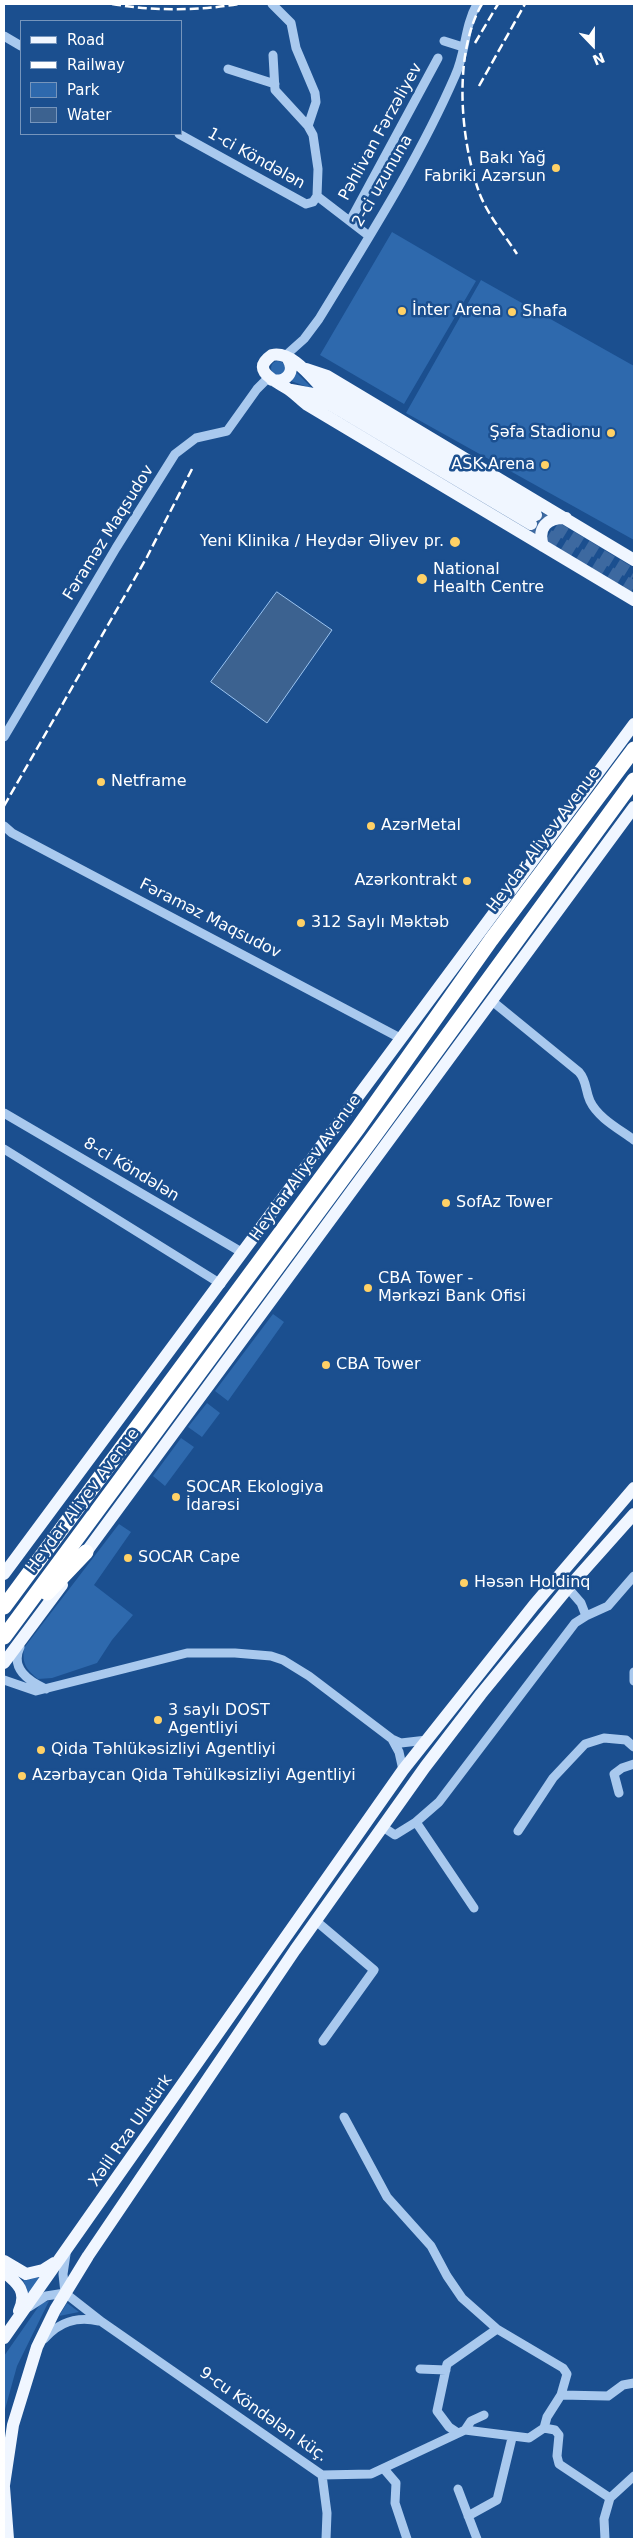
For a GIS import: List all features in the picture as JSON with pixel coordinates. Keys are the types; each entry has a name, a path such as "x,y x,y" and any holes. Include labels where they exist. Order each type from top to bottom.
{"highway":[{"name":"Heydar Aliyev Avenue","path":"4,1606 358,1128 490,940 634,749"},
{"name":"Heydar Aliyev Avenue","path":"4,1637 372,1140 634,780"},
{"path":"4,1593 52,1539"},
{"path":"4,1637 86,1552"}],"main road":[{"path":"634,560 327,376 276,354 268,358 264,366 270,379 289,389 306,404 634,600"},
{"path":"270,379 281,381 289,376 291,367 286,358"},
{"path":"289,389 313,394 534,520 319,385 303,367"},
{"path":"543,546 541,534 546,522 558,517 566,518"},
{"path":"4,1574 221,1284 634,724"},
{"path":"4,1663 634,807"},
{"name":"Xəlil Rza Ulutürk","path":"4,2338 403,1770 469,1685 584,1545 634,1488"},
{"name":"Xəlil Rza Ulutürk","path":"65,2292 295,1950 383,1827 481,1694 568,1588 634,1514"},
{"path":"469,1685 481,1694"},
{"path":"283,1942 295,1950"},
{"path":"4,2260 21,2272 31,2274 50,2267 66,2251"},
{"path":"4,2272 19,2285 24,2295 13,2325"},
{"path":"8,2539 4,2486 14,2426 37,2347 65,2292"},
{"path":"7,2518 13,2539"}],"street":[{"path":"272,4 292,23 296,48 314,93 316,102 308,126"},
{"name":"2-ci uzununa","path":"286,358 316,324 417,156 456,76 468,24 477,4"},
{"path":"4,36 20,45"},
{"path":"444,41 463,47"},
{"path":"273,55 275,84 278,95 308,126 315,144 317,196 369,236"},
{"name":"Pəhlivan Fərzəliyev","path":"350,221 438,58"},
{"path":"228,69 275,84"},
{"name":"1-ci Köndələn","path":"181,135 306,204 313,202 317,196"},
{"name":"Fəraməz Maqsudov","path":"4,737 116,548 175,454 196,438 227,431 257,389 270,379"},
{"name":"Fəraməz Maqsudov","path":"4,826 12,833 402,1039"},
{"path":"492,1001 579,1072 584,1078 590,1100 599,1114 634,1140"},
{"name":"8-ci Köndələn","path":"4,1114 243,1253"},
{"path":"4,1149 221,1284"},
{"path":"383,1827 395,1835 416,1822 439,1802 575,1623 608,1606 634,1576"},
{"path":"568,1588 581,1603 586,1616"},
{"path":"24,1636 17,1652 19,1668 27,1679 46,1689"},
{"path":"4,1680 30,1690 46,1689 152,1660 187,1653 235,1653 271,1656 283,1660 303,1672 392,1739 401,1743 427,1740"},
{"path":"634,1672 634,1681"},
{"path":"518,1832 553,1778 585,1744 604,1738 626,1740 634,1747"},
{"path":"392,1739 399,1752 403,1770"},
{"path":"619,1793 614,1774 622,1768 634,1764"},
{"path":"416,1822 474,1908"},
{"path":"316,1920 374,1970 324,2041"},
{"path":"344,2117 387,2197 431,2246 446,2276 462,2298 497,2330 563,2368 567,2374 561,2396 547,2417 544,2428 529,2438 512,2438 462,2432 449,2427 437,2411 447,2364 497,2330"},
{"path":"13,2325 40,2299 65,2292 63,2267 66,2251"},
{"name":"9-cu Köndələn küç.","path":"65,2292 102,2322 322,2475 362,2475 384,2469 462,2432 471,2421 484,2415"},
{"path":"37,2347 53,2329 85,2314 81,2305"},
{"path":"78,2318 102,2322"},
{"path":"420,2369 446,2370"},
{"path":"561,2396 608,2396 623,2385 634,2383"},
{"path":"544,2428 555,2430 559,2435 557,2456 559,2464 610,2498"},
{"path":"468,2516 497,2500 512,2438"},
{"path":"384,2469 396,2483 395,2503 408,2539"},
{"path":"322,2475 328,2513 326,2539"},
{"path":"605,2539 604,2519 610,2498 634,2476"},
{"path":"458,2489 477,2539"}],"green space":[{"name":"İnter Arena","path":"392,232 476,281 404,404 320,355"},
{"path":"481,280 634,366 634,540 406,413"},
{"path":"275,361 281,361 285,368 281,375 275,375 271,371 271,365"},
{"path":"296,372 313,389 291,381"},
{"path":"273,1314 284,1322 228,1401 215,1391"},
{"path":"207,1403 220,1413 202,1437 188,1427"},
{"path":"181,1438 194,1447 165,1486 153,1476"},
{"path":"119,1524 131,1532 94,1585 133,1615 112,1640 97,1663 52,1678 38,1679 26,1666 24,1648"},
{"path":"41,2277 29,2294 23,2280"},
{"path":"49,2301 17,2366 4,2413 4,2356 41,2303"},
{"path":"67,2303 79,2312 59,2316"}],"water":[{"path":"277,592 332,630 267,723 211,682"}],"tunnel":[{"path":"540,518 634,575"},
{"path":"533,526 634,587"}],"railway":[{"path":"112,4 176,9 239,4"},
{"path":"482,4 473,24 463,71 462,96 467,147 472,171 482,200 517,254"},
{"path":"475,43 498,4"},
{"path":"479,86 525,4"},
{"path":"4,806 147,557 192,469"}],"place":[{"name":"Bakı Yağ Fabriki Azərsun","path":"556,168"},
{"name":"İnter Arena","path":"402,311"},
{"name":"Shafa","path":"512,312"},
{"name":"Şəfa Stadionu","path":"611,433"},
{"name":"ASK Arena","path":"545,465"},
{"name":"Yeni Klinika / Heydər Əliyev pr.","path":"455,542"},
{"name":"National Health Centre","path":"422,579"},
{"name":"Netframe","path":"101,782"},
{"name":"AzərMetal","path":"371,826"},
{"name":"Azərkontrakt","path":"467,881"},
{"name":"312 Saylı Məktəb","path":"301,923"},
{"name":"SofAz Tower","path":"446,1203"},
{"name":"CBA Tower - Mərkəzi Bank Ofisi","path":"368,1288"},
{"name":"CBA Tower","path":"326,1365"},
{"name":"SOCAR Ekologiya İdarəsi","path":"176,1497"},
{"name":"SOCAR Cape","path":"128,1558"},
{"name":"Həsən Holdinq","path":"464,1583"},
{"name":"3 saylı DOST Agentliyi","path":"158,1720"},
{"name":"Qida Təhlükəsizliyi Agentliyi","path":"41,1750"},
{"name":"Azərbaycan Qida Təhülkəsizliyi Agentliyi","path":"22,1776"}]}
